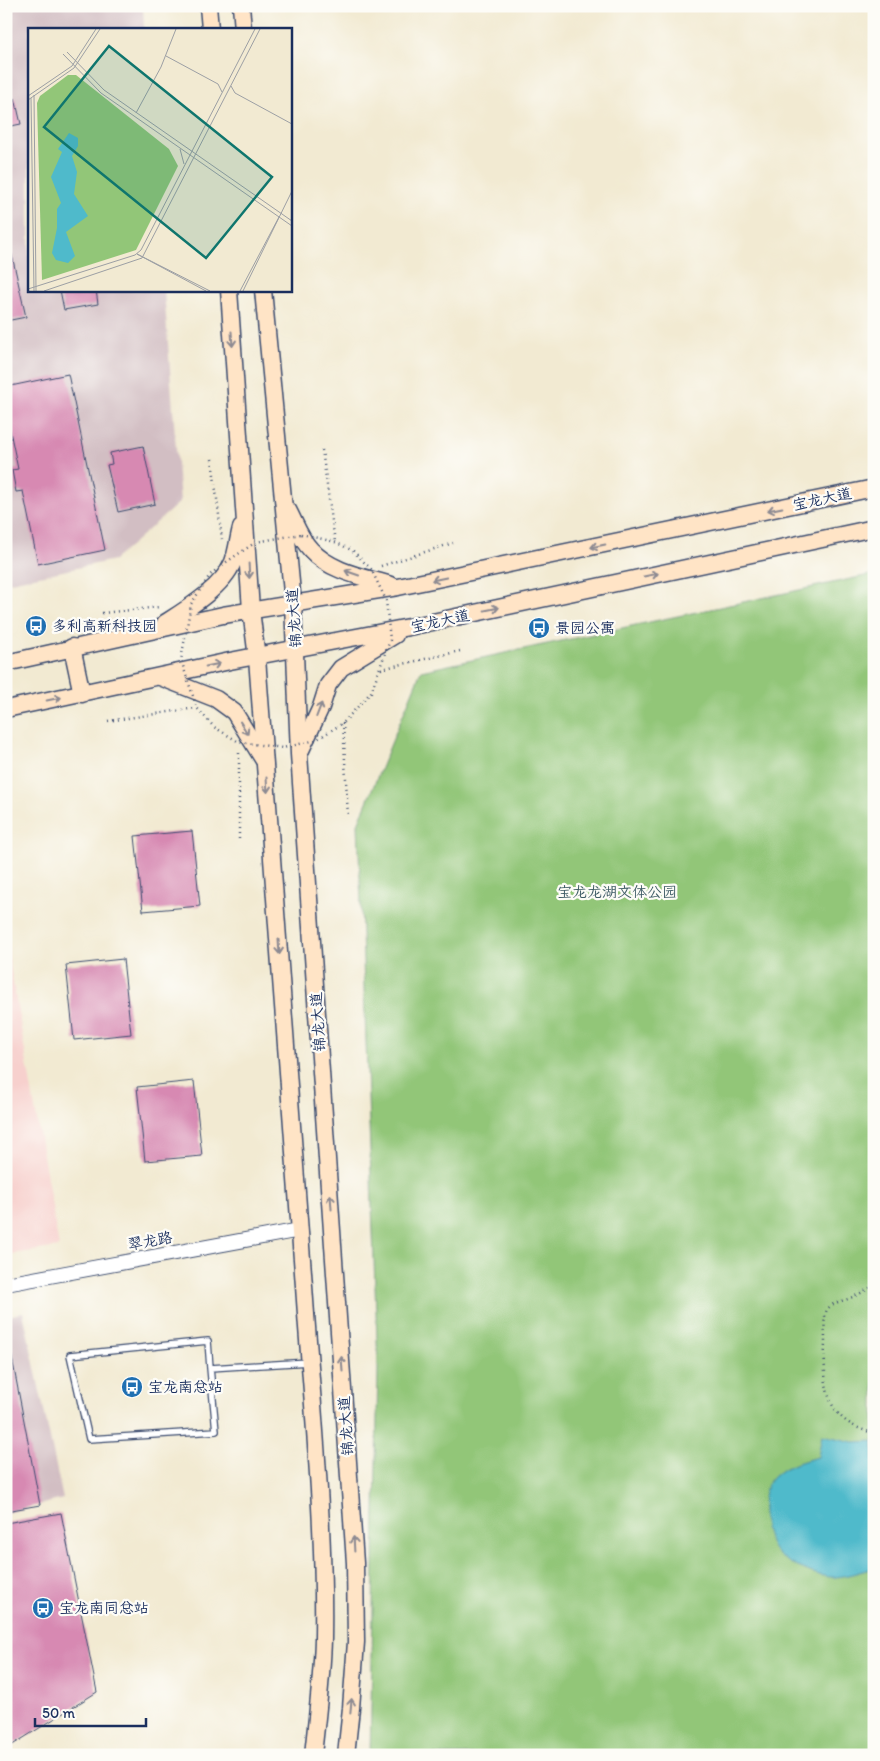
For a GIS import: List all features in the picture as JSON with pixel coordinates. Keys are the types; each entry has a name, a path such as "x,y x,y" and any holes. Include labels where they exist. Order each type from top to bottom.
{"main road":[{"path":"208,6 210,28"},
{"path":"241,6 243,28"},
{"path":"229,291 251,610 257,658 300,1230 322,1564 323,1631 318,1705 312,1755"},
{"name":"锦龙大道","path":"263,291 293,602 299,754 355,1563 356,1642 346,1755"},
{"name":"宝龙大道","path":"6,663 156,629 293,602 398,587 874,488"},
{"path":"283,499 310,550 325,562 349,573 398,587"},
{"path":"156,629 188,607 223,579 233,563 245,511"},
{"name":"宝龙大道","path":"6,709 230,661 257,658 408,627 874,528"},
{"path":"299,754 321,707 328,685 342,668 381,642 408,627"},
{"path":"72,647 82,694"},
{"path":"160,677 216,700 234,712 265,762"}],"street":[{"name":"翠龙路","path":"6,1284 300,1230"}],"lane":[{"path":"208,1341 210,1368 216,1430 89,1440 70,1355 208,1341"},
{"path":"210,1368 309,1362"}],"path":[{"path":"322,450 335,542"},
{"path":"212,459 223,544"},
{"path":"301,534 335,542 353,551 371,569 386,600 390,640 371,692 343,724 316,740 282,748 239,742 214,727 197,708 181,660 191,604 210,575 256,542 301,534"},
{"path":"380,566 453,543"},
{"path":"224,553 225,563"},
{"path":"182,605 191,604"},
{"path":"102,613 164,606"},
{"path":"381,669 460,651"},
{"path":"108,721 197,708"},
{"path":"343,724 348,817"},
{"path":"239,742 239,839"},
{"path":"874,1286 851,1298 833,1303 826,1311 824,1371 826,1393 836,1412 859,1429 874,1433"}],"shaded area":[{"name":"多利高新科技园","path":"6,6 143,6 144,28 28,28 28,291 164,291 180,502 114,560 6,583"},
{"path":"6,942 59,1247 6,1255"},
{"path":"23,1312 63,1499 6,1513 6,1317"}],"green space":[{"name":"宝龙龙湖文体公园","path":"874,574 874,1755 370,1755 378,1368 358,824 421,671"}],"water":[{"path":"822,1435 854,1442 874,1441 874,1568 850,1575 829,1577 812,1573 785,1560 774,1550 770,1542 763,1513 763,1503 768,1484 777,1473 794,1464 818,1457"}],"building":[{"path":"15,98 21,124 6,127 6,100"},
{"path":"6,229 26,317 6,321"},
{"path":"60,291 96,291 98,304 64,310"},
{"path":"68,374 105,550 38,564 23,491 16,492 12,470 18,469 6,412 6,387"},
{"path":"143,446 155,504 118,512 107,465 112,464 110,453"},
{"path":"192,831 200,906 143,911 135,836"},
{"path":"123,959 131,1034 74,1040 66,965"},
{"path":"194,1081 202,1156 145,1161 137,1087"},
{"path":"6,1342 9,1342 40,1505 6,1511"},
{"name":"宝龙南同总站","path":"61,1513 97,1692 6,1749 6,1523"}],"place":[{"name":"多利高新科技园","path":"36,626"},
{"name":"景园公寓","path":"539,628"},
{"name":"宝龙南总站","path":"132,1387"},
{"name":"宝龙南同总站","path":"43,1608"}]}
